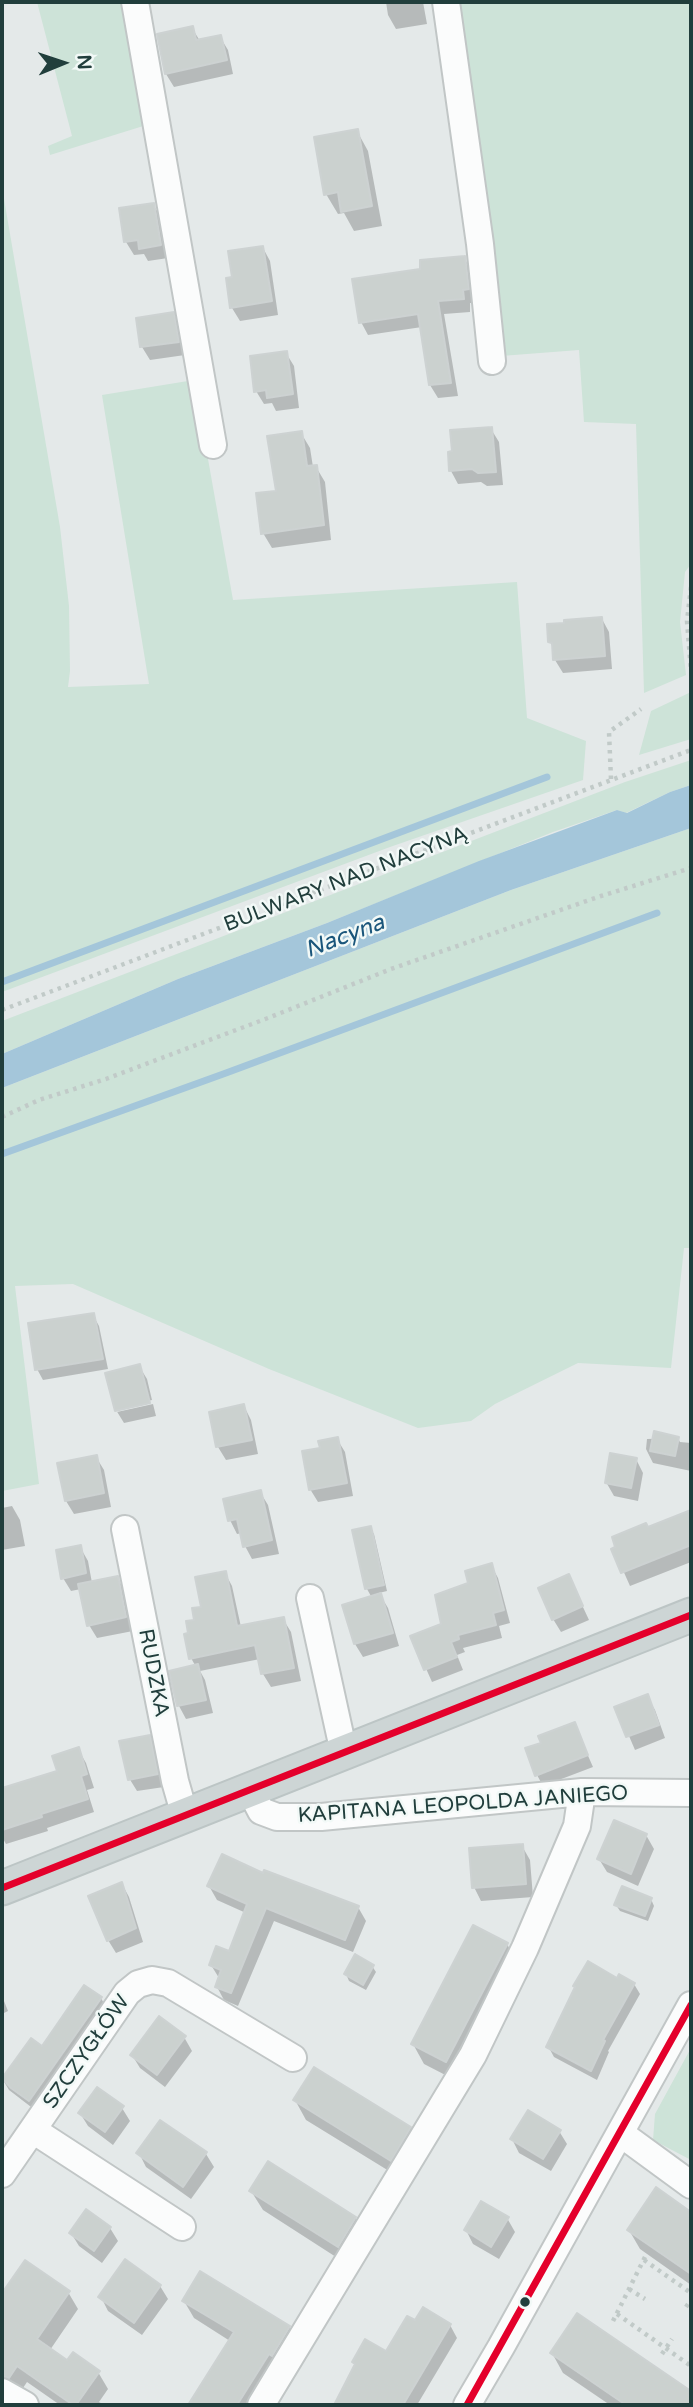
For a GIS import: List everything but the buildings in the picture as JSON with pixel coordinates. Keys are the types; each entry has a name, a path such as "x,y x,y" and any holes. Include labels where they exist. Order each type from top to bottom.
{"main road":[{"path":"2,1888 691,1615"}],"street":[{"path":"135,2 213,446"},
{"path":"446,2 480,244 492,361"},
{"name":"RUDZKA","path":"125,1530 175,1781 185,1816"},
{"path":"310,1598 344,1753"},
{"name":"KAPITANA LEOPOLDA JANIEGO","path":"250,1790 261,1811 277,1817 321,1817 582,1792 691,1793"},
{"path":"261,2405 473,2055 525,1948 577,1826 582,1792"},
{"name":"SZCZYGŁÓW","path":"2,2174 127,1993 138,1984 158,1980 168,1983 293,2058"},
{"path":"467,2405 691,2005"},
{"name":"SZCZYGŁÓW","path":"33,2130 182,2227"},
{"path":"620,2133 691,2185"},
{"path":"2,2392 25,2405"}],"path":[{"path":"691,587 687,621 691,671"},
{"path":"611,779 609,732 641,709"},
{"name":"BULWARY NAD NACYNĄ","path":"2,1010 691,750"},
{"path":"2,1116 39,1100 106,1079 268,1018 391,969 601,896 691,868"},
{"path":"614,2321 647,2253"},
{"path":"643,2260 691,2293"},
{"path":"629,2289 645,2299"},
{"path":"685,2307 691,2300"},
{"path":"617,2314 691,2367"},
{"path":"662,2354 672,2339"}],"green space":[{"path":"37,2 128,2 153,123 50,155 48,146 72,136"},
{"path":"457,2 691,2 691,564 685,572 680,622 686,675 644,693 636,424 584,422 579,350 501,356"},
{"path":"2,187 60,527 69,606 68,687 149,684 102,395 194,380 233,600 517,582 527,718 586,741 583,780 390,847 2,992"},
{"path":"691,692 691,739 639,755 651,711"},
{"path":"691,760 691,785 626,813 617,810 553,832 327,923 178,979 2,1054 2,1021 625,782"},
{"path":"691,828 691,1248 684,1248 671,1368 578,1363 495,1404 471,1421 418,1428 269,1369 73,1284 15,1286 39,1484 2,1491 2,1088 511,890"},
{"path":"691,2048 691,2160 653,2140 655,2114"}],"water":[{"name":"Nacyna","path":"691,785 691,828 511,890 2,1088 2,1054 178,979 327,923 479,861 617,810 627,813"}],"waterway":[{"path":"2,982 547,777"},
{"path":"2,1154 657,913"}],"transit line":[{"path":"2,1888 691,1615"},
{"path":"467,2405 691,2005"}]}
